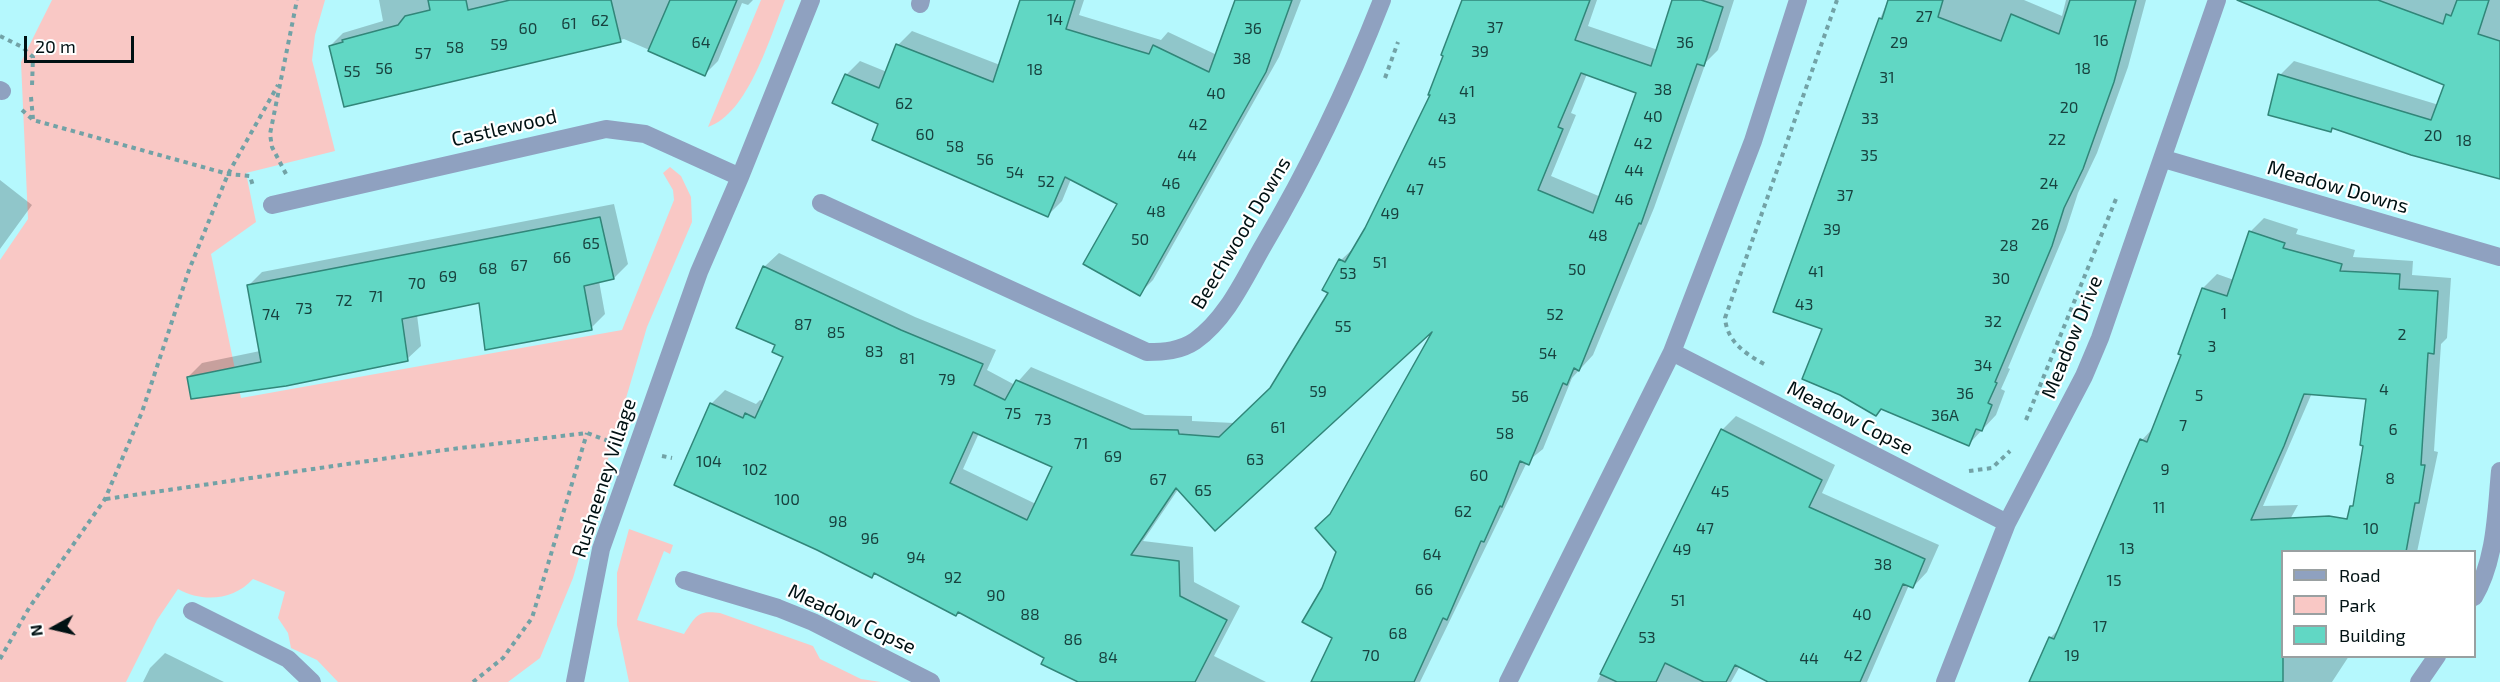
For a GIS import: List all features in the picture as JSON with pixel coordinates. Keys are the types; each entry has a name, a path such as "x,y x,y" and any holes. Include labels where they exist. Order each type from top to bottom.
{"street":[{"path":"740,177 811,0"},
{"name":"Beechwood Downs","path":"821,203 1147,352 1181,349 1211,327 1226,309 1282,216 1328,130 1360,59 1382,0"},
{"path":"1508,682 1672,352 1753,141 1798,0"},
{"name":"Meadow Drive","path":"1945,682 2007,523 2084,376 2164,159 2217,0"},
{"name":"Castlewood","path":"272,205 606,129 645,134 740,177"},
{"name":"Meadow Downs","path":"2164,159 2500,257"},
{"name":"Rusheeney Village","path":"575,682 601,549 699,272 740,177"},
{"name":"Meadow Copse","path":"1672,352 2007,523"},
{"path":"2476,595 2487,571 2493,546 2500,471"},
{"name":"Meadow Copse","path":"684,580 778,608 813,622 931,682"},
{"path":"192,611 288,659 312,682"},
{"path":"2419,682 2436,658"}],"path":[{"path":"297,0 278,85 270,134 272,147 298,199"},
{"path":"1768,367 1736,345 1726,326 1725,318 1837,0"},
{"path":"0,36 22,47 33,57 33,120"},
{"path":"0,659 35,599 105,499 142,412 189,270 228,174 278,85"},
{"path":"1,90 33,120 228,174 250,176 255,195"},
{"path":"2023,427 2117,196"},
{"path":"105,499 444,450 587,433 672,458"},
{"path":"473,682 503,658 532,618 587,433"},
{"path":"1967,471 1992,468 2013,448"}],"green space":[{"path":"52,0 325,0 315,35 312,60 335,151 246,173 256,222 211,254 241,398 622,330 674,200 673,190 663,173 670,167 681,176 691,197 692,222 647,327 573,578 540,658 508,682 338,682 317,660 291,648 288,633 278,618 285,592 253,579 237,591 218,597 198,596 178,589 157,620 126,682 0,682 0,260 28,219 21,62"},
{"path":"761,0 785,0 765,53 746,91 735,107 722,119 708,127"},
{"path":"629,529 673,545 670,554 664,551 637,620 684,634 698,616 706,612 720,613 813,646 820,659 861,679 881,682 629,682 617,625 617,573"}],"building":[{"path":"428,0 466,0 468,10 510,0 611,0 621,42 344,107 329,46 343,42 342,40 398,25 405,16 430,10"},
{"path":"670,0 737,0 705,76 648,51"},
{"path":"1020,0 1075,0 1066,29 1149,54 1153,45 1209,72 1235,0 1292,0 1266,72 1140,296 1083,264 1117,204 1065,177 1048,217 872,140 878,124 832,103 845,74 879,88 896,44 993,82"},
{"path":"1462,0 1590,0 1575,40 1651,66 1672,0 1701,0 1723,7 1704,66 1697,64 1641,224 1639,223 1579,371 1574,368 1567,385 1563,383 1529,465 1520,461 1502,507 1500,506 1484,542 1481,541 1447,620 1443,618 1414,682 1311,682 1332,638 1302,622 1322,588 1336,552 1315,528 1330,514 1432,332 1215,531 1176,488 1131,555 1179,561 1180,596 1227,620 1195,682 1078,682 1041,664 1044,658 958,612 956,616 874,573 872,578 817,550 674,485 710,403 743,418 745,413 755,418 783,357 772,352 775,345 736,328 763,266 901,330 983,364 974,385 1005,400 1016,380 1131,429 1178,430 1179,434 1219,437 1270,388 1328,293 1322,290 1339,259 1345,262 1365,228 1430,95 1428,95 1443,56 1441,55","holes":["1581,73 1636,93 1593,213 1538,190 1563,129 1558,127","973,432 1052,467 1027,520 950,483"]},
{"path":"1888,0 1943,0 1938,17 2001,41 2011,14 2059,34 2070,0 2136,0 2114,82 2083,169 2064,208 2052,246 1995,382 1997,383 1988,403 1992,405 1982,431 1976,429 1969,446 1881,409 1876,416 1840,395 1802,379 1822,329 1773,312 1879,18 1882,19"},
{"path":"2237,0 2378,0 2443,24 2446,14 2451,16 2457,0 2489,0 2478,34 2500,41 2500,179 2411,155 2332,128 2331,132 2268,115 2278,74 2431,120 2444,85"},
{"path":"600,217 614,279 584,286 592,330 485,350 479,303 402,319 408,361 286,386 191,399 187,377 261,362 247,285"},
{"path":"2249,231 2285,243 2283,248 2342,264 2340,271 2400,274 2399,289 2438,291 2434,354 2428,353 2421,465 2425,465 2419,503 2415,503 2406,550 2281,550 2283,682 2029,682 2049,637 2054,639 2140,439 2147,442 2181,355 2178,354 2202,288 2227,296","holes":["2304,394 2366,399 2360,445 2363,446 2353,506 2350,506 2347,519 2329,516 2251,520"]},
{"path":"1721,429 1822,480 1809,507 1925,559 1913,588 1903,584 1860,682 1768,682 1735,665 1726,682 1704,682 1665,663 1656,682 1617,682 1600,674"}]}
